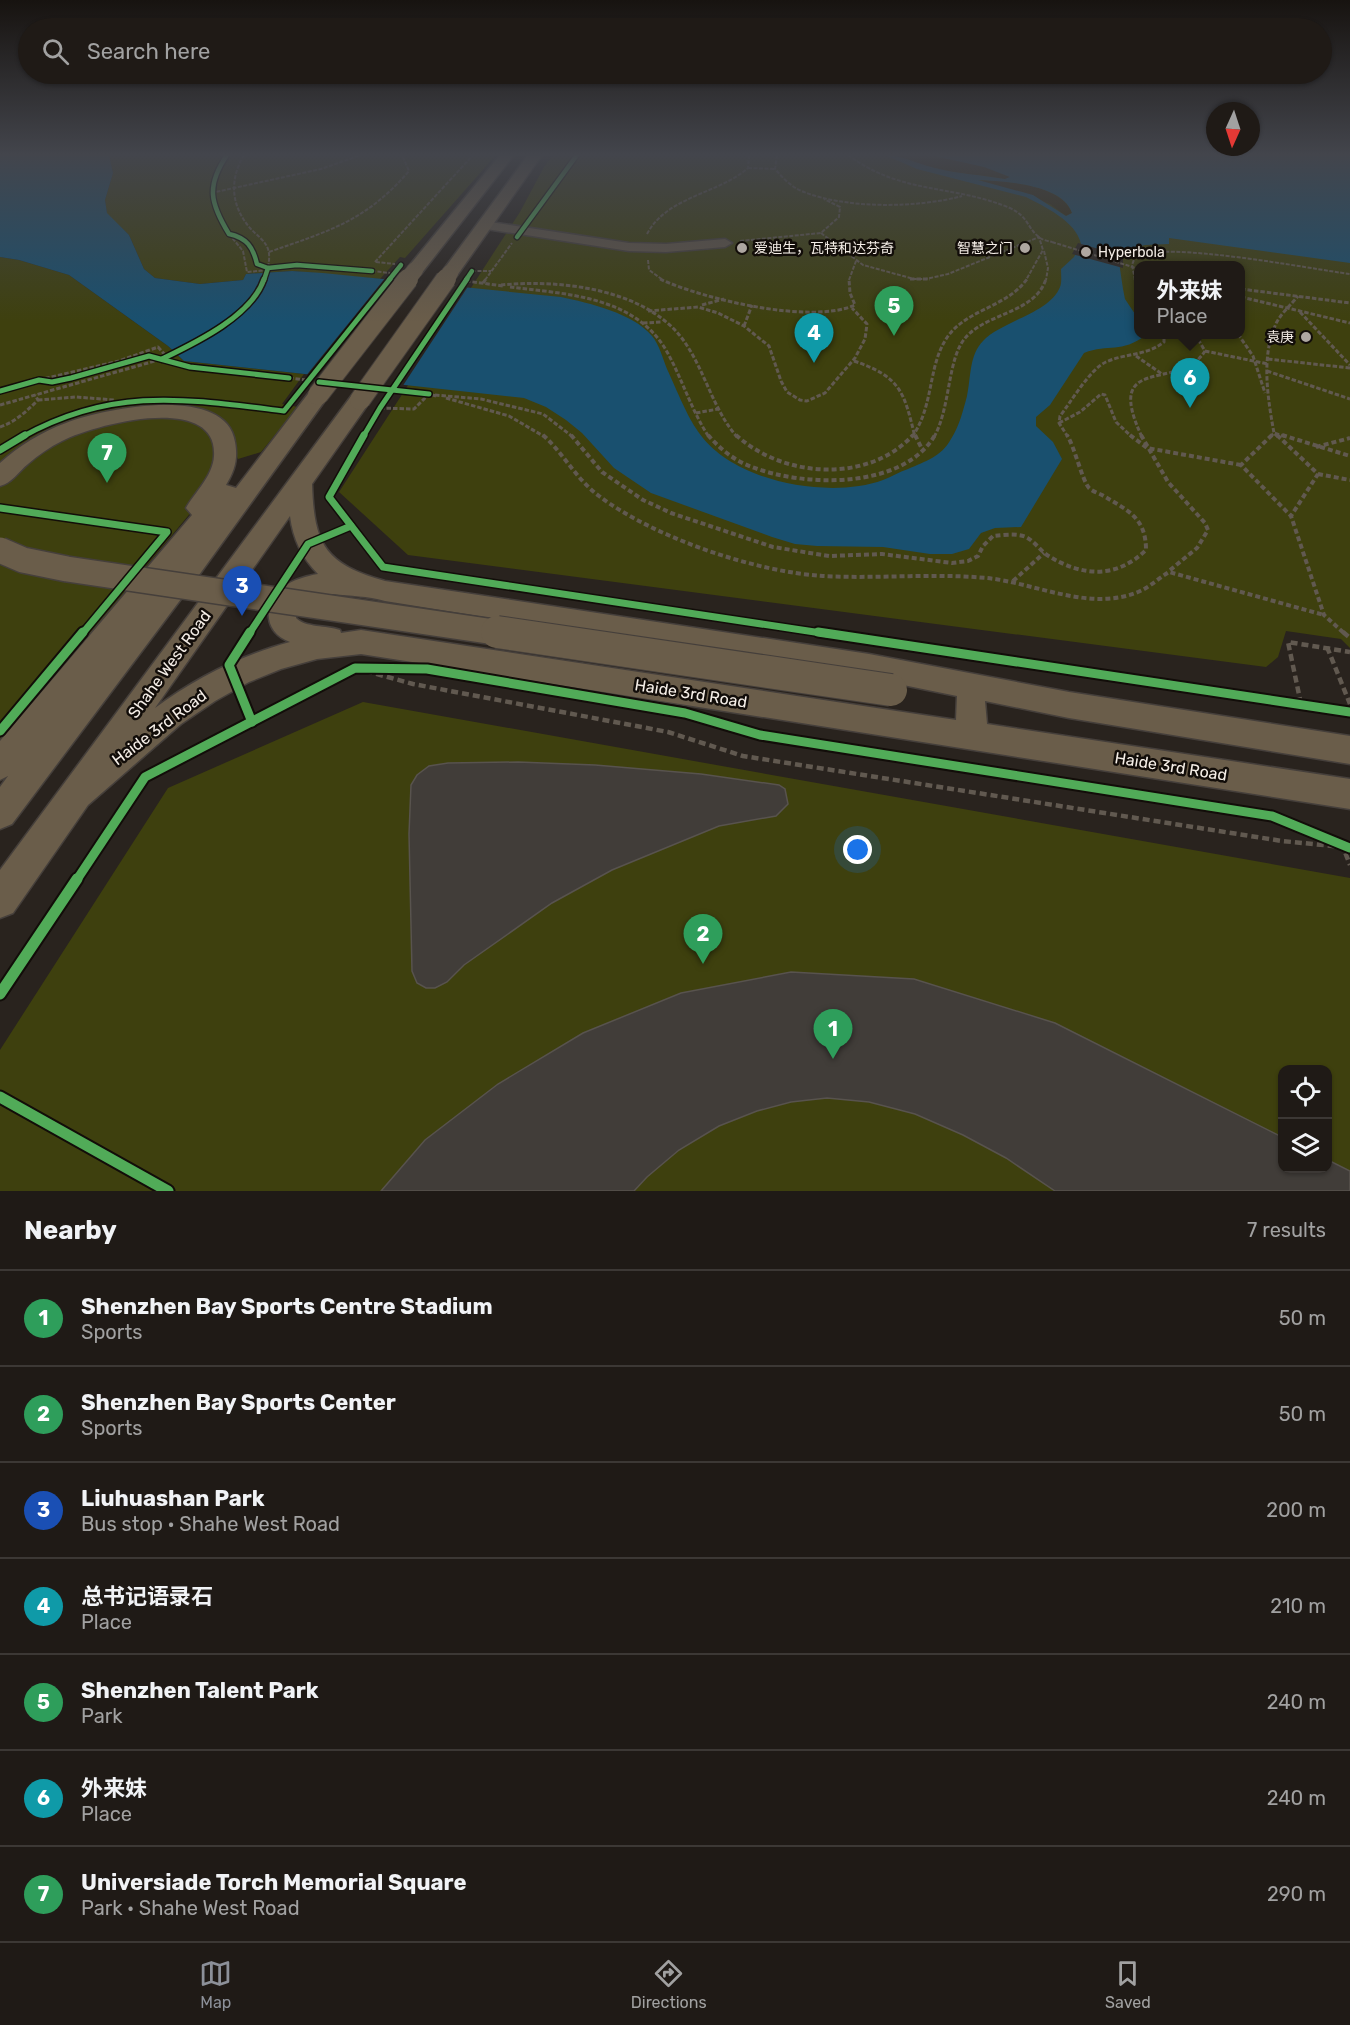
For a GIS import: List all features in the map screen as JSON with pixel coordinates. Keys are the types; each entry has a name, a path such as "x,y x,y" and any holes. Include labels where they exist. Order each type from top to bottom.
{"main road":[{"path":"0,765 203,519 404,269 457,211"},
{"path":"456,281 484,225 495,211"},
{"name":"Shahe West Road","path":"0,900 300,482 375,406 456,281"},
{"path":"0,813 190,568 310,387"},
{"path":"3,475 35,447 73,427 109,416 150,410 169,411 191,415 209,422 222,436 226,455 224,464 153,577"},
{"path":"300,482 301,522 308,544 317,556 339,577 385,591"},
{"path":"0,550 23,560 67,569 891,690 970,699 1069,705"},
{"path":"358,655 291,632 282,622 282,609 290,597 311,585 330,584 385,591 869,666 1069,705 1350,750"},
{"name":"Haide 3rd Road","path":"74,796 156,726 233,674 312,647 973,736 1350,794"},
{"path":"970,699 973,736"}],"lane":[{"path":"484,225 646,249 725,243"}],"path":[{"path":"239,211 265,243 269,252 267,272"},
{"path":"269,252 325,232 369,211"},
{"path":"404,269 366,271 422,211"},
{"path":"672,211 653,224 646,235 649,270 660,279 678,287 752,305 820,313 852,308"},
{"path":"725,243 821,233 839,217 841,211"},
{"path":"456,281 501,285 599,301 643,323 658,337 710,438 725,451 751,465 794,478 823,482 873,476 896,469 929,446 946,409 958,346 971,331 1038,295 1042,290 1048,271 1048,262 1039,237 1025,218 1013,211"},
{"path":"224,226 242,244 247,272 267,272 278,267"},
{"path":"821,233 856,261 892,275 914,280 933,280 955,274 985,258 1039,237 1134,267"},
{"path":"230,234 243,236"},
{"path":"483,283 510,247"},
{"path":"501,285 537,282 592,289 626,300 647,311 676,332 687,347 718,409 738,438 769,457 799,467 842,469 879,462 914,436 926,414 932,394 936,360 948,334 1014,293 1024,284 1043,250"},
{"path":"1134,270 1132,262 1135,256 1145,251 1189,252 1350,274"},
{"path":"852,308 855,305 848,282 856,261"},
{"path":"375,262 404,269"},
{"path":"257,264 267,272"},
{"path":"386,283 404,269"},
{"path":"456,281 472,271 492,271"},
{"path":"1245,289 1350,303"},
{"path":"1267,397 1268,361 1275,325 1298,296"},
{"path":"701,306 726,298"},
{"path":"1245,298 1350,323"},
{"path":"647,311 683,305 701,306 718,311 765,341 771,348 786,391 798,399 812,401 822,396 854,361 865,342 867,324 852,308"},
{"path":"744,326 752,305"},
{"path":"1299,312 1350,366"},
{"path":"643,323 663,321"},
{"path":"418,393 481,399 522,407 543,414 576,439 602,472 628,492 671,513 773,548 829,556 882,554 952,563 968,561 978,556 983,546 993,536 1013,534 1028,538 1044,553 1062,564 1089,572 1103,573 1125,568 1137,562 1146,550 1146,535 1141,524 1130,512 1088,487 1073,445 1059,423 1060,416 1098,366 1104,362 1136,356 1158,348 1164,339"},
{"path":"1198,339 1204,351"},
{"path":"1241,339 1255,360 1267,397 1274,433 1318,474 1350,480"},
{"path":"432,395 497,411 523,422 558,448 584,483 615,507 732,559 798,574 951,575 1013,581 1089,598 1113,598 1137,593 1169,572 1190,555 1205,538 1208,530 1205,523 1169,483 1147,448 1132,418 1131,393 1134,384 1143,378 1186,370 1197,364 1204,351"},
{"path":"1204,351 1255,360 1350,366"},
{"path":"28,383 71,378 149,356 167,358"},
{"path":"1136,356 1162,374"},
{"path":"0,405 167,358"},
{"path":"854,361 874,368 891,378 907,403 914,436 923,451"},
{"path":"1267,371 1350,399"},
{"path":"278,377 290,378"},
{"path":"1059,423 1080,412 1101,394 1105,395 1116,422 1147,448 1241,465 1291,516 1324,615"},
{"path":"35,395 38,400"},
{"path":"375,406 414,409 432,395"},
{"path":"0,427 8,425 25,413 38,400 102,397 121,401"},
{"path":"91,408 121,401"},
{"path":"696,413 718,409"},
{"path":"1274,433 1350,456"},
{"path":"1241,465 1274,433"},
{"path":"1315,447 1350,438"},
{"path":"1291,516 1318,474"},
{"path":"1013,581 1044,553"},
{"path":"1169,572 1324,615 1350,638"},
{"path":"1301,704 1288,642 1350,652"},
{"path":"1327,647 1350,704"},
{"path":"358,655 391,669"},
{"path":"345,673 358,655"},
{"path":"358,655 412,684 668,732 743,756 1282,841 1347,847"},
{"path":"1290,702 1311,706"},
{"path":"1340,710 1350,712"},
{"path":"1313,833 1347,847"},
{"path":"1347,847 1350,866"}],"shaded area":[{"path":"107,211 447,211 405,258 400,257 380,279 292,271 246,274 243,280 200,284 155,278 144,269 129,235 107,214"},
{"path":"521,211 1350,211 1350,648 1341,639 1286,631 1278,657 1266,667 408,555 339,492"},
{"path":"0,257 19,260 69,275 168,346 184,361 304,374 282,404 298,407 261,452 238,459 237,457 0,742"},
{"path":"363,702 1350,878 1350,1191 0,1191 0,1050 168,788"}],"sand":[{"path":"1059,211 1070,211 1072,213 1066,216"}],"water":[{"path":"0,211 107,211 129,235 144,269 155,278 200,284 243,280 246,274 292,271 561,297 597,306 634,321 652,336 698,432 720,454 735,464 768,478 801,485 835,488 852,487 886,479 927,461 947,445 960,419 978,347 991,334 1036,310 1055,296 1061,285 1061,269 1074,257 1081,244 1073,228 1051,211 1057,211 1066,216 1072,213 1071,211 1350,211 1350,263 1169,238 1169,244 1145,245 1122,251 1119,262 1125,299 1134,312 1134,339 1140,339 1122,346 1084,353 1050,405 1036,417 1036,426 1053,442 1062,459 1021,527 995,528 981,533 969,549 952,554 930,554 883,547 795,544 651,493 614,468 582,433 566,420 546,407 524,398 184,361 168,346 69,275 19,260 0,257"}],"pier":[{"path":"1078,243 1123,256 1123,268 1072,254"},
{"path":"386,277 469,285 402,387 305,377"}],"building":[{"path":"518,762 595,765 701,774 779,785 785,789 788,804 776,816 719,826 612,870 552,903 464,965 447,982 435,988 426,988 417,983 412,971 409,834 411,785 417,775 429,766 448,763"},
{"path":"791,972 914,979 1055,1023 1278,1135 1278,1173 1332,1173 1332,1162 1350,1171 1350,1191 1055,1191 1006,1158 963,1135 915,1114 869,1102 827,1098 791,1102 757,1111 719,1126 679,1150 634,1191 381,1191 425,1140 498,1084 583,1033 681,993"}],"cycle path":[{"path":"216,211 229,234 241,237 249,243 257,264 268,268 297,265 372,271"},
{"path":"517,237 536,211"},
{"path":"0,450 34,430 70,414 122,401 176,399 284,411 401,265"},
{"path":"162,359 209,334 241,311 263,283 268,268"},
{"path":"472,271 380,408 329,497 383,567 1350,712"},
{"path":"0,391 39,380 52,382 71,378 149,356 190,367 289,378"},
{"path":"319,382 429,394"},
{"path":"0,508 167,532 0,731"},
{"path":"252,722 229,665 308,544 351,526"},
{"path":"0,994 145,777 355,668 427,669 685,713 760,735 1272,816 1350,848"},
{"path":"0,1097 168,1191"}],"place":[{"name":"爱迪生，瓦特和达芬奇","path":"742,248"},
{"name":"智慧之门","path":"1025,248"},
{"name":"Hyperbola","path":"1086,252"},
{"name":"Shenzhen Talent Park","path":"894,336"},
{"name":"袁庚","path":"1306,337"},
{"name":"总书记语录石","path":"814,363"},
{"name":"外来妹","path":"1190,408"},
{"name":"Universiade Torch Memorial Square","path":"107,483"},
{"name":"Liuhuashan Park","path":"242,616"},
{"name":"Shenzhen Bay Sports Center","path":"703,964"},
{"name":"Shenzhen Bay Sports Centre Stadium","path":"833,1059"}]}
